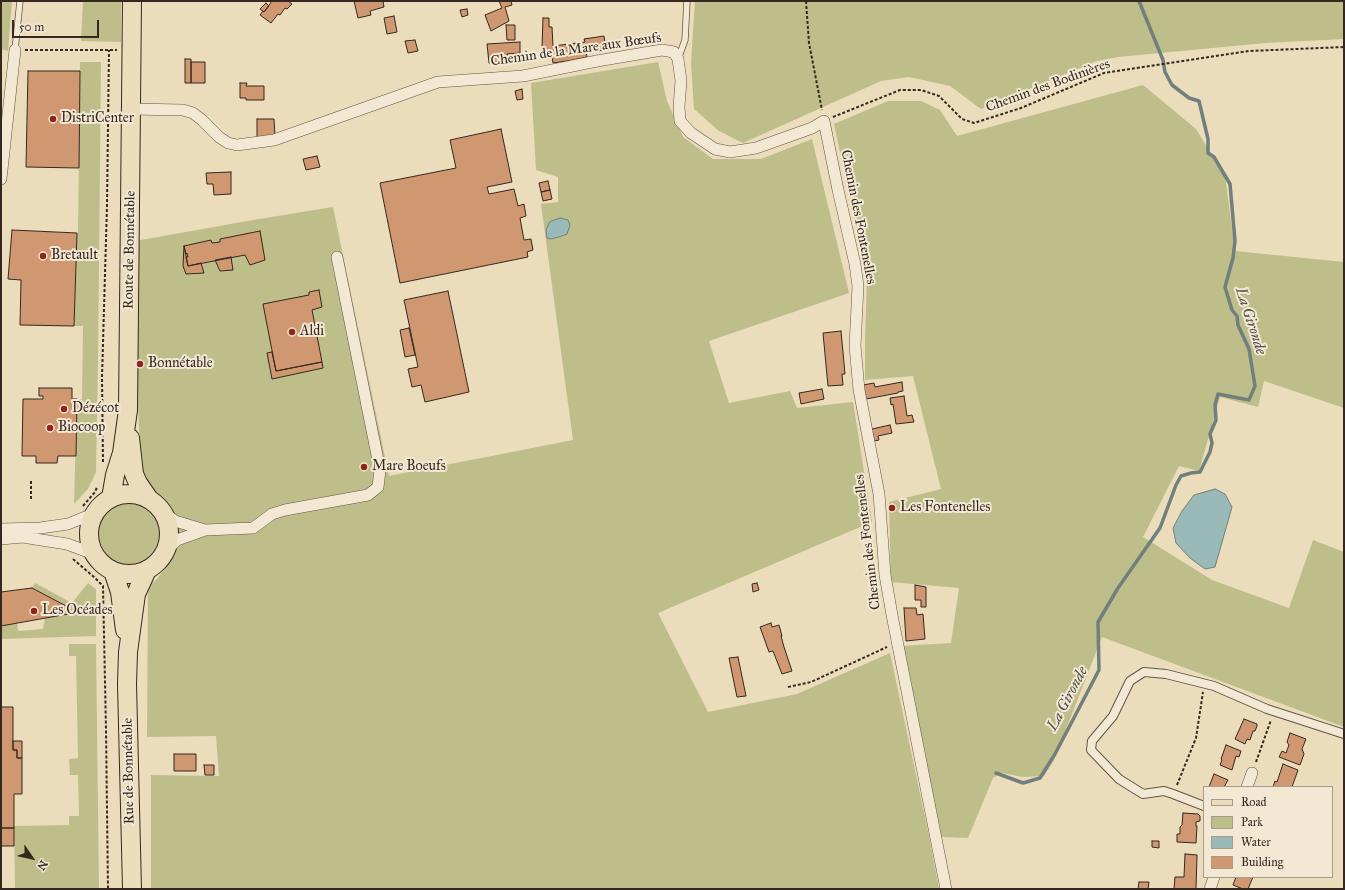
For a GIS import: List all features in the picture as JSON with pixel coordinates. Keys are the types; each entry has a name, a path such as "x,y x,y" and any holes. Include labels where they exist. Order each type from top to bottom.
{"main road":[{"name":"Route de Bonnétable","path":"111,498 115,476 122,452 128,410 132,1"},
{"path":"128,410 134,474 138,483 155,505 167,521 169,533 168,544 164,553 156,563 147,570 128,574 113,571 103,565 94,554 90,543 90,524 87,511 100,506 111,498 131,494 139,495 155,505"},
{"path":"128,652 136,594 147,570"},
{"path":"113,571 120,592 128,652"},
{"name":"Rue de Bonnétable","path":"128,652 127,684 132,889"}],"street":[{"name":"Chemin de la Mare aux Bœufs","path":"131,109 183,110 193,113 219,137 228,143 237,145 274,140 438,82 523,76 662,50 674,52 678,59 681,81 679,107 680,120 690,133 714,149 730,152 756,148 812,128 824,121"},
{"path":"1,179 15,51"},
{"name":"Chemin des Fontenelles","path":"824,121 855,264 858,286 855,346 859,390 879,494 885,575 946,889"},
{"path":"164,553 177,540 205,530 253,528 272,514 285,510 368,495 378,487 380,470 337,257"},
{"path":"155,505 176,521 205,530"},
{"path":"1,528 40,528 68,524 87,511"},
{"path":"1,539 22,537 36,539 67,544 94,554"},
{"path":"1203,806 1164,791 1143,794 1119,779 1091,750 1092,741 1113,716 1130,682 1144,672 1166,674 1214,686 1275,711 1344,734"},
{"path":"1247,786 1252,773"},
{"path":"1210,889 1214,878"}],"lane":[{"path":"15,51 20,1"},
{"path":"678,59 685,40 687,1"}],"path":[{"path":"806,1 809,43 824,121"},
{"name":"Chemin des Bodinières","path":"824,121 900,90 922,90 939,96 962,119 974,123 1021,108 1104,74 1249,51 1344,47"},
{"path":"15,51 109,50 107,205 102,378 103,465"},
{"path":"31,479 31,499"},
{"path":"87,511 98,485"},
{"path":"68,554 102,586 108,889"},
{"path":"788,687 811,682 897,642"},
{"path":"1173,794 1196,738 1204,684"},
{"path":"1252,773 1275,711"}],"green space":[{"path":"1,1 12,1 8,51 1,49"},
{"path":"83,1 121,1 121,42 81,41"},
{"path":"695,1 1344,1 1344,39 1265,43 1118,57 1097,61 981,109 950,86 909,77 881,81 743,143 719,131 694,109 691,63"},
{"path":"80,62 101,62 98,362 96,472 88,489 74,504 77,399 82,399 83,326 74,326 78,233"},
{"path":"658,62 667,101 683,137 713,159 761,159 812,139 849,293 709,341 729,403 790,391 797,408 853,402 872,522 658,613 708,712 797,694 890,653 939,889 151,889 151,775 219,776 216,736 147,737 148,586 157,579 170,561 177,540 178,525 170,506 163,497 145,483 141,468 130,242 333,207 389,476 573,440 541,204 558,202 558,177 536,170 531,83"},
{"path":"1143,85 1196,129 1225,176 1235,251 1344,262 1344,408 1264,381 1258,407 1220,397 1199,471 1179,466 1143,537 1212,580 1289,608 1313,540 1344,552 1344,727 1102,637 1054,760 1044,776 1023,777 1002,773 993,778 968,838 942,837 901,646 951,643 959,588 891,582 889,502 941,489 913,376 865,380 867,279 834,124 888,101 921,101 940,110 957,136"},
{"path":"128,501 141,504 151,511 158,521 161,534 158,547 151,557 141,564 128,567 115,564 105,557 98,547 95,534 98,521 105,511 115,504"},
{"path":"35,583 72,603 88,583 96,589 96,636 1,639 1,626 17,623 18,631 43,629 45,618 68,614 68,607 32,588"},
{"path":"69,644 96,644 99,889 15,889 14,826 69,825 69,816 79,816 78,775 70,775 69,759 78,758 76,656 69,656"}],"water":[{"path":"560,218 568,220 570,225 567,234 550,239 547,238 546,230 549,223"},
{"path":"1215,489 1225,494 1232,507 1215,567 1205,569 1190,558 1176,543 1173,528 1182,511 1194,495"}],"building":[{"path":"272,1 288,1 292,4 287,9 285,8 280,15 278,14 271,23 260,15"},
{"path":"354,1 383,1 384,7 370,11 371,15 358,18"},
{"path":"499,1 511,1 512,5 505,7 509,21 491,31 485,15 502,8"},
{"path":"266,3 269,6 264,12 260,9"},
{"path":"467,9 468,15 462,17 460,10"},
{"path":"394,16 397,32 387,34 384,18"},
{"path":"543,18 549,18 549,27 552,27 553,46 585,42 584,39 604,36 606,50 586,52 587,57 553,63 552,57 546,58 545,48 542,48"},
{"path":"506,25 515,25 515,40 507,40"},
{"path":"415,40 418,51 408,53 405,41"},
{"path":"520,42 520,53 507,54 508,61 489,63 487,44"},
{"path":"185,59 191,59 191,83 185,83"},
{"path":"191,62 205,62 205,83 191,83"},
{"name":"DistriCenter","path":"28,71 80,71 79,168 26,167"},
{"path":"240,83 247,83 246,86 264,86 264,100 246,100 246,98 240,98"},
{"path":"522,89 523,99 517,100 515,91"},
{"path":"257,119 274,119 275,136 257,137"},
{"path":"501,129 512,182 487,187 489,194 514,189 518,206 524,204 526,216 520,218 524,240 531,239 533,250 527,252 528,257 400,283 380,183 456,168 450,140"},
{"path":"317,156 320,167 306,170 303,159"},
{"path":"231,172 231,194 214,195 213,184 207,184 206,173"},
{"path":"548,181 550,190 541,192 539,183"},
{"path":"550,190 552,199 543,201 541,192"},
{"name":"Bretault","path":"12,230 77,233 74,326 20,325 21,280 8,279"},
{"path":"260,231 265,260 250,265 245,255 188,266 186,257 188,257 184,246 211,240 212,243 220,242 220,239"},
{"path":"184,246 188,266 201,263 204,273 186,274 183,266"},
{"path":"231,257 233,270 220,271 215,260"},
{"name":"Aldi","path":"319,290 322,307 312,310 322,362 276,371 263,304 309,295 309,292"},
{"path":"448,291 469,392 425,402 421,385 412,387 408,369 418,367 404,300"},
{"path":"409,328 415,355 405,357 400,330"},
{"path":"841,331 845,374 842,374 843,385 828,386 823,333"},
{"path":"272,352 276,371 322,362 323,368 272,379 267,353"},
{"path":"902,382 903,391 866,399 863,385 874,383 875,387"},
{"name":"Biocoop","path":"39,388 72,388 72,399 77,399 76,456 58,456 57,463 36,463 36,456 22,456 23,399 43,399 43,396 39,396"},
{"path":"822,389 824,399 801,404 799,393"},
{"path":"904,396 907,416 912,415 914,422 896,424 893,404 891,405 890,398"},
{"path":"890,425 892,433 878,436 879,440 874,441 872,429"},
{"path":"757,583 759,590 753,592 752,584"},
{"path":"915,585 926,587 926,607 921,607 921,600 915,600"},
{"name":"Les Océades","path":"32,588 68,607 68,614 1,626 1,592"},
{"path":"904,608 916,608 917,615 923,614 925,639 906,641"},
{"path":"771,623 772,627 779,625 792,671 782,674 773,651 769,652 760,627"},
{"path":"738,657 746,696 737,697 729,658"},
{"path":"1,707 13,707 13,750 17,750 17,758 22,758 22,794 14,794 14,828 1,828"},
{"path":"1244,719 1257,724 1250,740 1247,739 1245,744 1235,739"},
{"path":"1290,733 1306,739 1302,749 1304,754 1300,765 1279,757 1282,751 1286,753 1289,745 1287,742"},
{"path":"13,741 22,741 22,758 17,758 17,750 13,750"},
{"path":"1226,745 1241,751 1239,757 1236,756 1232,770 1220,765"},
{"path":"174,754 196,754 196,771 174,771"},
{"path":"1283,764 1298,770 1292,786 1273,786 1275,781 1277,782"},
{"path":"204,765 214,765 214,775 205,775"},
{"path":"1214,774 1228,780 1225,786 1209,786"},
{"path":"1183,813 1198,814 1200,816 1200,821 1196,822 1196,843 1177,842 1177,834 1180,834"},
{"path":"1,828 14,828 14,846 1,846"},
{"path":"1152,841 1159,841 1159,848 1152,847"},
{"path":"1185,854 1197,855 1196,889 1174,889 1175,877 1184,877"},
{"path":"1236,878 1253,878 1248,889 1243,889 1233,885"},
{"path":"1139,882 1149,882 1148,889 1138,889"}],"waterway":[{"name":"La Gironde","path":"996,773 1023,783 1040,778 1055,754 1099,670 1098,622 1118,588 1160,528 1176,485 1181,476 1200,472 1210,452 1212,443 1210,434 1216,420 1215,405 1218,394 1249,400 1255,386 1249,349 1238,325 1237,316 1232,310 1225,287 1233,258 1235,241 1230,184 1214,157 1208,153 1208,139 1199,101 1189,98 1172,85 1165,72 1163,60 1139,1"}],"place":[{"name":"DistriCenter","path":"53,119"},
{"name":"Bretault","path":"43,256"},
{"name":"Aldi","path":"292,332"},
{"name":"Bonnétable","path":"140,364"},
{"name":"Dézécot","path":"64,409"},
{"name":"Biocoop","path":"50,428"},
{"name":"Mare Boeufs","path":"364,467"},
{"name":"Les Fontenelles","path":"892,508"},
{"name":"Les Océades","path":"34,611"}]}
